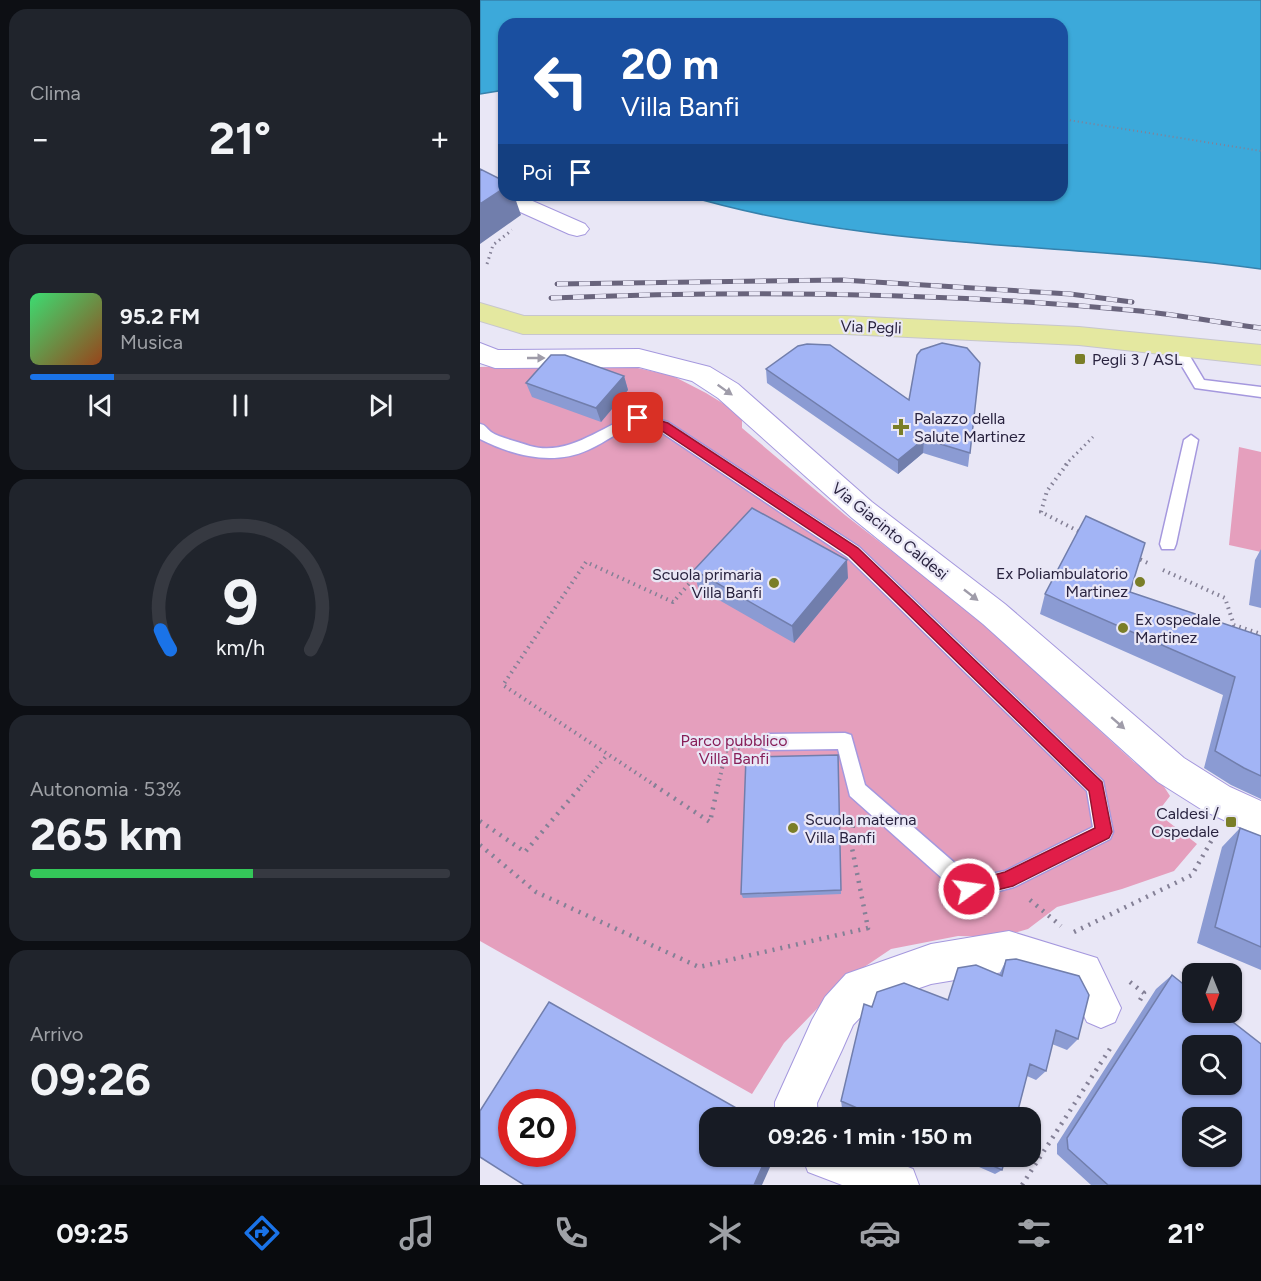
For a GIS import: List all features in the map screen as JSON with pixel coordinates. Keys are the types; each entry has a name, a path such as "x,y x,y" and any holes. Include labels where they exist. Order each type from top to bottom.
{"main road":[{"name":"Via Pegli","path":"480,315 523,325 845,325 1078,336 1261,355"}],"street":[{"path":"480,186 498,194"},
{"path":"514,201 577,229"},
{"name":"Via Giacinto Caldesi","path":"481,353 495,359 639,358 701,374 728,391 862,510 994,614 1171,770 1231,806 1261,819"},
{"path":"796,1107 796,1102 839,1011 860,988 931,964 1009,951 1083,972 1118,1018"},
{"path":"852,1167 897,1185"}],"lane":[{"path":"1177,346 1200,384 1261,392"},
{"path":"480,429 486,436 532,452 562,453 583,446 620,424 638,418 663,426 853,552 1096,787 1104,832 1007,880 969,889 857,790 845,741 769,742"},
{"path":"1168,544 1191,440"}],"path":[{"path":"1068,120 1261,151"},
{"path":"487,264 493,245 536,211"},
{"path":"1092,538 1041,512 1041,502 1063,467 1093,437"},
{"path":"1133,556 1225,598 1234,625 1261,634"},
{"path":"704,567 673,603 586,562 503,685 710,822 726,751 769,742"},
{"path":"480,821 525,852 608,754"},
{"path":"480,845 536,892 699,967 868,928 852,843 857,790"},
{"path":"1007,880 1071,933 1192,874 1231,806"},
{"path":"1022,1185 1118,1018 1144,993"}],"green space":[{"name":"Parco pubblico Villa Banfi","path":"620,364 673,376 742,415 742,428 845,515 969,611 1134,762 1161,782 1170,796 1157,813 1197,844 1174,871 1122,889 1057,907 1028,929 1001,937 958,936 891,949 845,980 784,1043 752,1094 480,941 480,367"},
{"path":"1239,447 1261,452 1261,552 1229,545"}],"water":[{"path":"480,0 1261,0 1261,269 1189,260 899,236 756,213 709,201 1068,201 1068,18 498,18 498,91 480,94"}],"building":[{"path":"480,169 498,178 498,192 480,204"},
{"name":"Palazzo della Salute Martinez","path":"942,343 967,348 980,363 970,453 924,439 898,460 766,369 798,346 830,345 909,400 917,355 921,350"},
{"path":"551,355 565,355 624,376 596,408 526,383"},
{"name":"Scuola primaria Villa Banfi","path":"752,508 847,560 792,626 694,570"},
{"path":"1086,516 1145,543 1130,592 1261,636 1261,776 1215,751 1235,677 1045,594"},
{"name":"Scuola materna Villa Banfi","path":"838,755 841,890 741,894 746,757"},
{"path":"1240,828 1261,836 1261,947 1215,927"},
{"path":"1016,959 1079,976 1089,995 1078,1039 1056,1030 1046,1071 1030,1064 1019,1107 855,1107 841,1101 864,1004 872,1007 877,992 904,983 948,1000 958,968 976,965 1002,976 1006,960"},
{"path":"1172,975 1182,983 1182,1023 1234,1023 1261,1044 1261,1185 1108,1185 1068,1149 1067,1138"},
{"path":"549,1002 735,1107 699,1107 699,1167 762,1167 754,1185 524,1185 480,1157 480,1111"}],"railway":[{"path":"557,284 842,280 1070,294 1132,302"},
{"path":"551,298 698,294 919,296 1140,311 1261,328"}],"place":[{"name":"Pegli 3 / ASL","path":"1080,359"},
{"name":"Palazzo della Salute Martinez","path":"901,427"},
{"name":"Ex Poliambulatorio Martinez","path":"1140,582"},
{"name":"Scuola primaria Villa Banfi","path":"774,583"},
{"name":"Ex ospedale Martinez","path":"1123,628"},
{"name":"Caldesi / Ospedale","path":"1231,822"},
{"name":"Scuola materna Villa Banfi","path":"793,828"}],"route":[{"path":"638,418 663,426 853,552 1096,787 1104,832 1007,880 969,889"}]}
